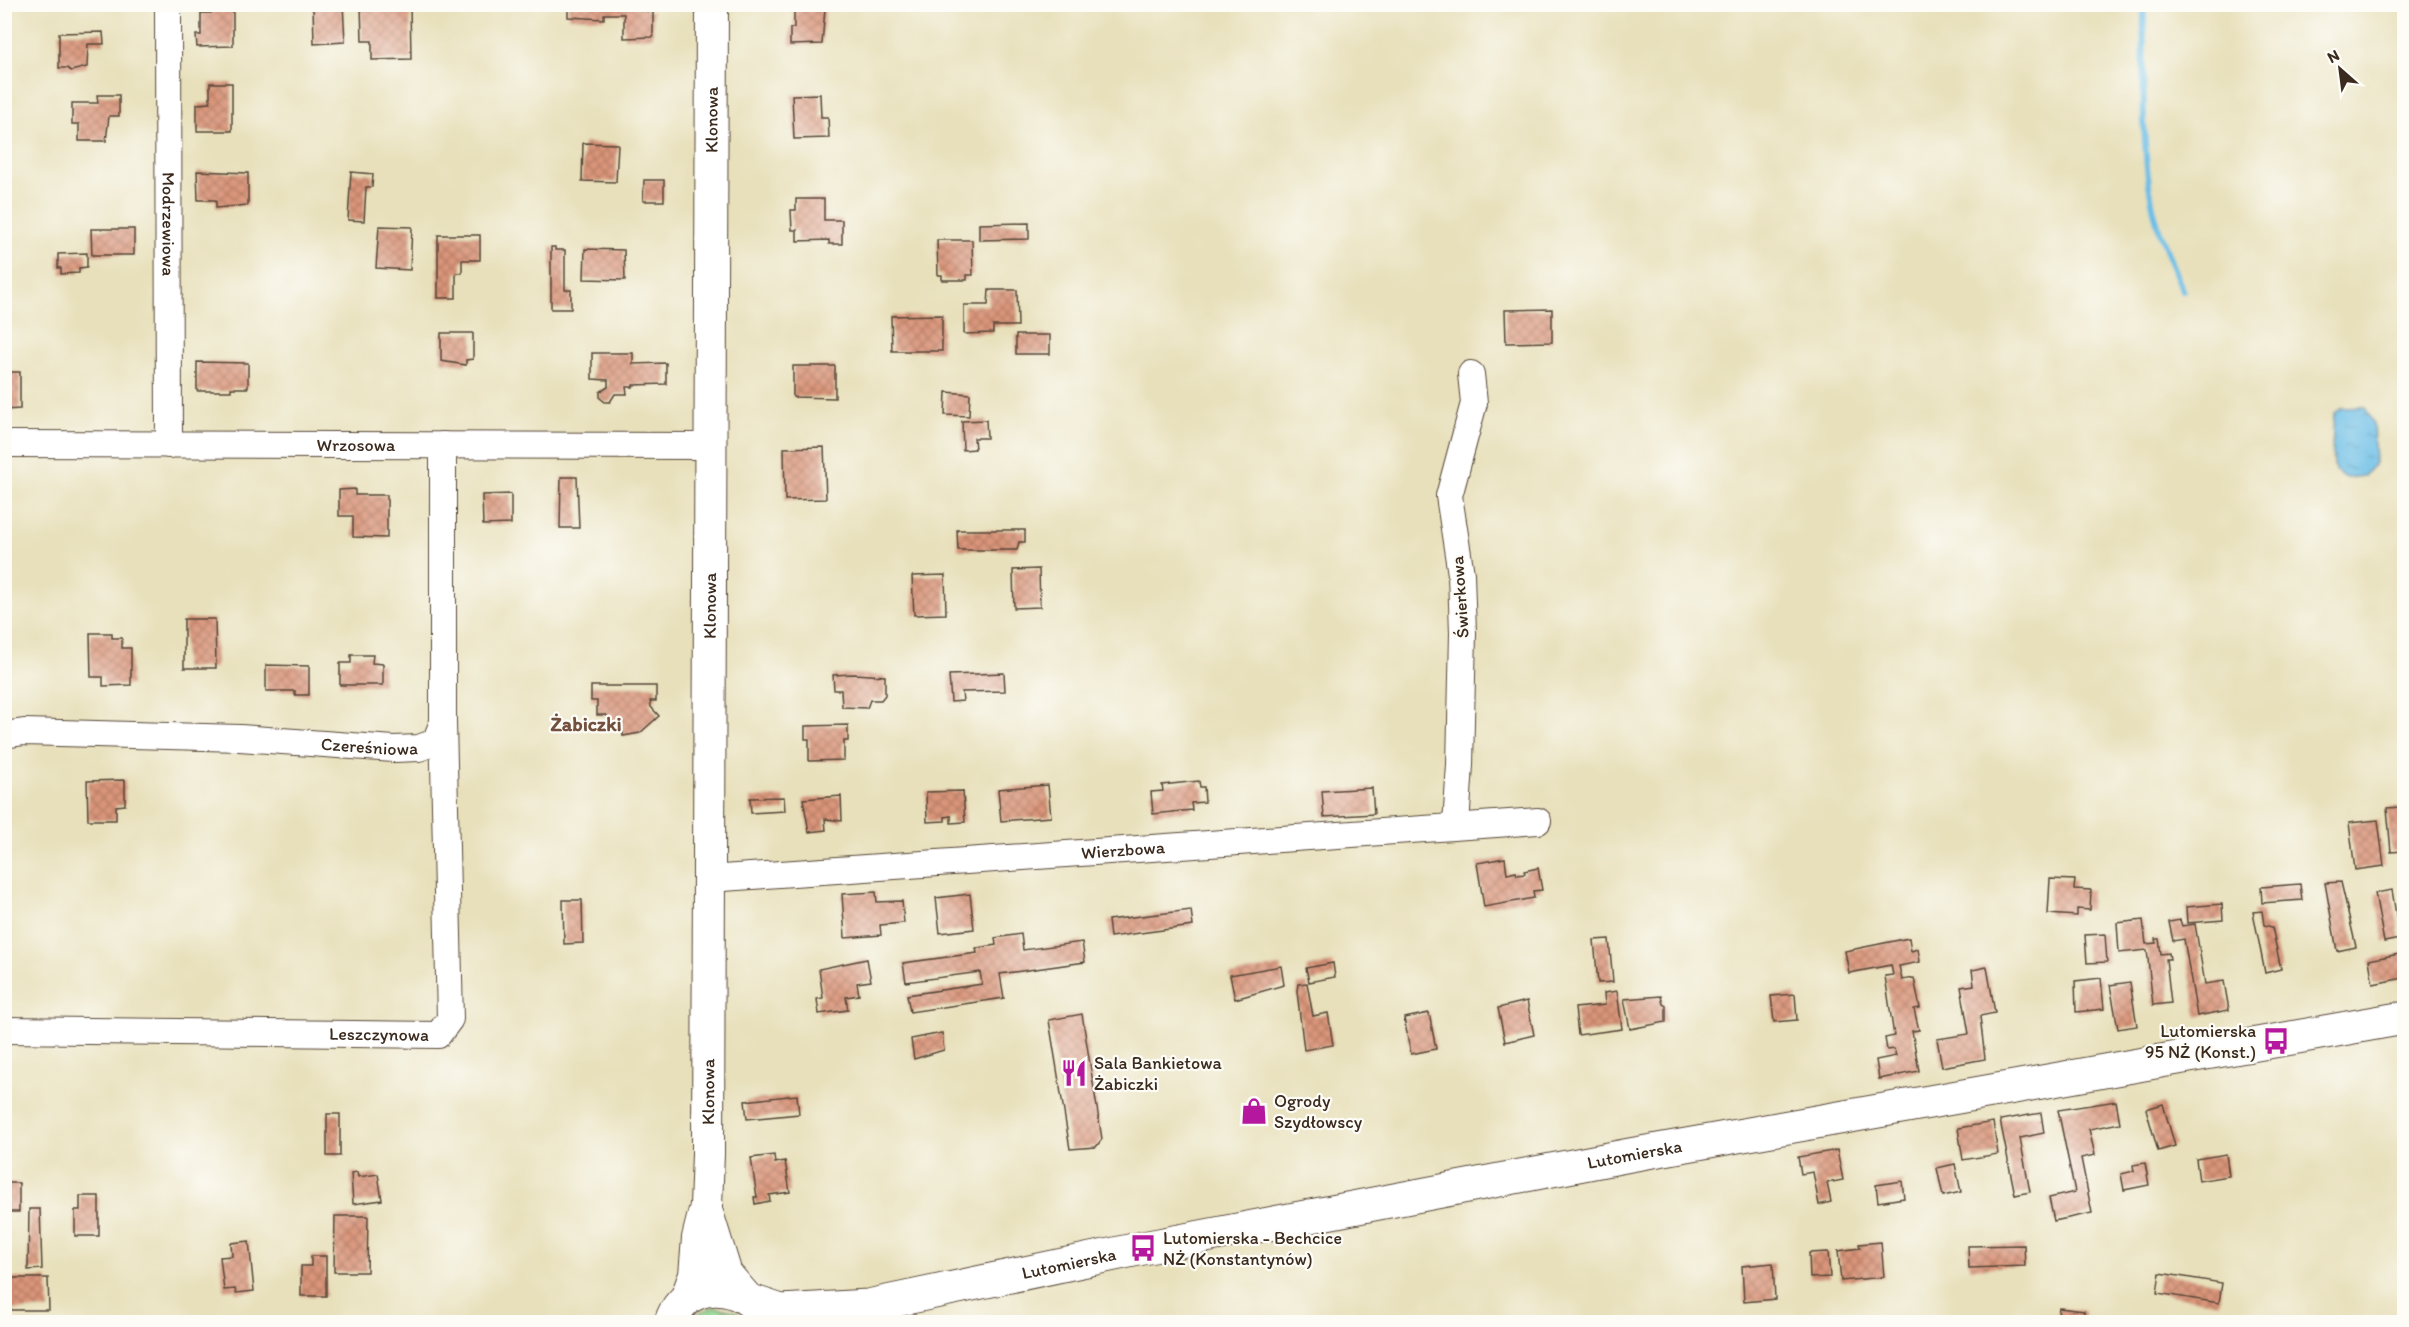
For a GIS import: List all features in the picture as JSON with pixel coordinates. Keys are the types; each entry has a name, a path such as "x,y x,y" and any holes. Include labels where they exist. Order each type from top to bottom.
{"main road":[{"name":"Lutomierska","path":"674,1316 708,1289 721,1288 755,1307 781,1311 868,1306 1143,1248 1641,1153 2404,1018"},
{"name":"Lutomierska","path":"828,1323 868,1306"}],"street":[{"name":"Modrzewiowa","path":"168,4 169,445"},
{"name":"Klonowa","path":"674,1316 695,1275 698,1238 706,1206 711,4"},
{"name":"Świerkowa","path":"1456,825 1460,765 1463,633 1461,574 1449,496 1474,403 1471,374"},
{"name":"Wrzosowa","path":"4,444 710,446"},
{"path":"443,445 443,722"},
{"name":"Czereśniowa","path":"4,735 24,732 240,738 394,749 419,748 435,742 443,722"},
{"name":"Leszczynowa","path":"4,1030 438,1035 450,1019 443,722"},
{"name":"Wierzbowa","path":"708,879 1538,821"},
{"name":"Klonowa","path":"706,1206 726,1274 755,1307"}],"green space":[{"path":"713,1307 735,1311 746,1322 691,1322 698,1313"}],"water":[{"path":"2365,407 2373,423 2375,463 2364,476 2346,478 2335,470 2332,451 2334,414 2342,408"}],"building":[{"path":"210,4 233,4 233,46 197,47 196,35 201,35 201,13 211,13"},
{"path":"343,4 345,42 314,44 313,5"},
{"path":"361,4 410,4 411,59 372,60 372,41 362,41"},
{"path":"790,4 822,4 822,9 825,9 822,44 790,45 790,28 794,28 794,11 790,11"},
{"path":"568,5 646,5 647,11 653,11 653,37 624,38 624,14 604,14 604,19 568,17"},
{"path":"103,32 104,44 88,44 87,67 71,71 67,68 59,68 59,33"},
{"path":"210,83 232,83 232,131 197,131 197,104 210,103"},
{"path":"820,94 821,117 828,117 829,138 794,139 792,95"},
{"path":"97,95 119,95 119,116 109,116 106,141 79,141 79,124 72,124 72,103 98,103"},
{"path":"583,143 618,144 616,182 582,181"},
{"path":"197,171 248,173 248,205 216,208 216,200 198,200"},
{"path":"351,172 373,174 372,187 366,187 364,221 348,220"},
{"path":"644,180 664,180 664,201 643,201"},
{"path":"796,199 824,199 824,220 842,220 842,244 829,244 829,240 797,241 797,230 792,230 791,210 796,210"},
{"path":"1029,223 1029,239 979,240 979,224"},
{"path":"379,226 412,227 410,270 376,268"},
{"path":"91,229 134,229 134,255 92,255"},
{"path":"438,235 480,235 480,260 462,260 462,273 456,273 456,298 438,298"},
{"path":"937,240 972,240 973,275 967,275 967,280 942,280 942,275 938,275"},
{"path":"551,247 555,247 555,250 565,250 565,290 571,290 571,309 551,309"},
{"path":"585,249 624,250 625,280 584,279"},
{"path":"87,253 87,267 79,268 79,273 61,274 61,268 58,268 58,254"},
{"path":"989,290 1017,290 1018,326 993,326 993,333 964,334 964,305 988,305"},
{"path":"1552,309 1552,342 1506,343 1505,310"},
{"path":"942,315 942,351 892,351 891,316"},
{"path":"441,333 473,333 473,359 466,360 466,365 441,361"},
{"path":"1016,335 1050,335 1050,354 1016,354"},
{"path":"592,353 633,353 633,364 666,363 666,384 626,387 627,394 615,394 610,402 605,402 600,398 600,392 608,387 608,380 592,379"},
{"path":"197,362 248,363 248,388 231,388 231,391 197,391"},
{"path":"793,366 835,366 835,398 793,397"},
{"path":"4,372 20,372 20,409 4,410"},
{"path":"946,392 970,394 969,416 945,415"},
{"path":"986,420 987,438 974,438 975,449 963,450 962,421"},
{"path":"824,447 826,499 785,500 784,448"},
{"path":"561,477 577,477 579,528 560,528"},
{"path":"355,489 355,495 387,495 387,538 353,537 353,516 339,516 339,490"},
{"path":"511,494 511,524 483,525 482,495"},
{"path":"957,530 1025,530 1025,542 1019,542 1017,550 958,550"},
{"path":"1039,569 1040,607 1014,608 1013,570"},
{"path":"945,575 946,614 914,615 912,576"},
{"path":"184,619 215,619 216,668 184,668"},
{"path":"90,633 112,633 112,638 122,638 122,648 131,648 131,685 103,686 103,677 91,677"},
{"path":"351,655 373,655 372,663 383,664 383,685 340,685 340,663 351,663"},
{"path":"266,665 309,666 309,695 295,695 295,691 266,691"},
{"path":"1004,673 1005,691 962,692 963,701 951,702 949,675"},
{"path":"833,675 885,676 885,695 881,700 870,700 867,708 842,707 841,690 834,690"},
{"path":"591,686 656,686 656,701 650,701 651,707 659,716 640,733 623,736 623,732 606,715 597,715 597,701 591,701"},
{"path":"848,725 848,741 844,741 844,760 809,761 809,739 805,739 805,726"},
{"path":"125,780 125,805 116,806 116,820 88,820 87,781"},
{"path":"1199,781 1200,787 1204,787 1205,802 1191,803 1192,810 1153,814 1151,792 1163,791 1162,785"},
{"path":"1048,785 1051,817 1001,821 998,789"},
{"path":"1372,788 1374,814 1324,817 1322,791"},
{"path":"963,791 965,822 951,823 951,816 945,817 945,821 927,822 926,792"},
{"path":"841,796 842,821 825,819 826,830 809,832 803,799"},
{"path":"784,797 785,811 751,813 750,798"},
{"path":"2401,807 2404,851 2391,852 2387,808"},
{"path":"2378,820 2384,866 2355,870 2349,823"},
{"path":"1505,858 1507,874 1516,872 1517,875 1525,874 1524,871 1538,868 1542,890 1533,891 1534,898 1484,907 1477,863"},
{"path":"2050,879 2075,880 2074,889 2091,890 2090,910 2077,909 2077,916 2048,914"},
{"path":"2341,882 2356,947 2337,951 2325,883"},
{"path":"2300,884 2302,900 2262,903 2261,887"},
{"path":"2392,890 2400,939 2384,942 2375,893"},
{"path":"876,892 877,902 902,901 904,923 880,925 881,935 845,938 842,894"},
{"path":"970,894 974,929 940,933 936,898"},
{"path":"563,900 582,900 583,943 564,944"},
{"path":"2222,904 2223,920 2187,923 2186,907"},
{"path":"1191,910 1193,926 1110,937 1108,920"},
{"path":"2262,911 2264,925 2272,927 2281,969 2265,973 2253,912"},
{"path":"2143,920 2146,944 2156,943 2155,939 2159,939 2161,954 2169,953 2170,959 2166,959 2171,1003 2153,1005 2147,950 2119,953 2117,923"},
{"path":"2180,920 2182,926 2195,924 2205,984 2224,981 2229,1010 2197,1016 2184,939 2173,941 2169,922"},
{"path":"1021,934 1023,950 1082,942 1085,962 1000,974 1004,998 910,1012 907,995 982,984 980,972 906,982 903,963 977,953 976,948 996,945 995,938"},
{"path":"2105,934 2107,962 2087,963 2085,935"},
{"path":"1909,938 1911,951 1918,949 1920,962 1899,966 1902,980 1914,978 1920,1008 1914,1009 1919,1030 1912,1031 1919,1071 1879,1079 1876,1060 1896,1056 1894,1049 1887,1050 1885,1038 1894,1036 1885,976 1893,975 1891,965 1849,973 1845,951"},
{"path":"1609,939 1613,982 1598,983 1594,940"},
{"path":"2404,953 2404,978 2373,984 2369,960"},
{"path":"867,959 871,981 857,983 859,995 846,997 848,1010 819,1014 817,999 823,998 819,969"},
{"path":"1333,963 1335,977 1309,982 1306,968"},
{"path":"1281,966 1284,985 1235,999 1230,975"},
{"path":"1987,967 1995,1013 1980,1016 1985,1059 1942,1067 1937,1039 1969,1034 1961,987 1974,985 1972,970"},
{"path":"2101,978 2104,1009 2076,1012 2075,981"},
{"path":"2130,982 2137,1026 2118,1029 2110,985"},
{"path":"1307,983 1313,1016 1328,1013 1333,1045 1304,1050 1297,991 1298,984"},
{"path":"1617,991 1622,1029 1578,1035 1575,1008 1605,1005 1604,993"},
{"path":"1795,994 1797,1020 1774,1022 1771,996"},
{"path":"1661,996 1666,1006 1666,1022 1630,1029 1624,999"},
{"path":"1527,1001 1534,1035 1505,1042 1498,1008"},
{"path":"1429,1013 1436,1049 1411,1054 1404,1018"},
{"name":"Sala Bankietowa Żabiczki","path":"1082,1014 1102,1139 1096,1147 1070,1149 1049,1020"},
{"path":"942,1033 944,1050 914,1059 911,1039"},
{"path":"797,1095 799,1114 747,1119 745,1101"},
{"path":"2116,1101 2120,1123 2089,1129 2095,1155 2081,1158 2092,1213 2054,1221 2049,1198 2075,1192 2058,1110"},
{"path":"2163,1104 2175,1146 2158,1151 2146,1109"},
{"path":"2041,1113 2044,1133 2020,1138 2030,1192 2015,1195 2000,1120"},
{"path":"327,1114 340,1114 340,1156 327,1156"},
{"path":"1993,1122 1998,1154 1963,1160 1958,1128"},
{"path":"1837,1150 1843,1180 1827,1183 1831,1202 1819,1205 1813,1172 1801,1174 1798,1157"},
{"path":"2226,1154 2229,1176 2199,1181 2196,1159"},
{"path":"774,1155 775,1163 785,1161 790,1192 769,1195 770,1201 755,1204 754,1197 757,1197 751,1158"},
{"path":"2145,1163 2149,1185 2124,1190 2121,1174 2134,1171 2133,1165"},
{"path":"1955,1164 1961,1192 1943,1196 1937,1168"},
{"path":"357,1172 358,1177 378,1174 382,1200 353,1204 351,1173"},
{"path":"1902,1181 1904,1198 1878,1202 1876,1185"},
{"path":"4,1183 19,1183 19,1212 4,1212"},
{"path":"80,1196 99,1196 99,1236 75,1236 75,1210 80,1210"},
{"path":"29,1209 40,1209 42,1269 28,1270"},
{"path":"335,1216 368,1216 367,1272 334,1272"},
{"path":"249,1241 254,1291 236,1293 235,1289 224,1290 220,1257 232,1256 231,1243"},
{"path":"1881,1242 1884,1277 1841,1281 1838,1251 1860,1248 1859,1244"},
{"path":"2024,1245 2025,1266 1969,1268 1968,1246"},
{"path":"1828,1252 1830,1277 1810,1278 1809,1253"},
{"path":"311,1256 326,1256 326,1296 301,1296 301,1266 311,1266"},
{"path":"1773,1263 1775,1299 1744,1302 1742,1266"},
{"path":"2160,1273 2222,1283 2219,1303 2157,1293"},
{"path":"9,1278 48,1278 49,1310 9,1310"},
{"path":"2059,1308 2084,1311 2083,1322 2057,1322"}],"waterway":[{"path":"2144,4 2143,87 2148,175 2158,226 2183,291"}],"place":[{"name":"Lutomierska 95 NŻ (Konst.)","path":"2276,1041"},
{"name":"Sala Bankietowa Żabiczki","path":"1074,1073"},
{"name":"Ogrody Szydłowscy","path":"1254,1111"},
{"name":"Lutomierska - Bechcice NŻ (Konstantynów)","path":"1143,1248"}],"district":[{"name":"Żabiczki","path":"586,724"}]}
